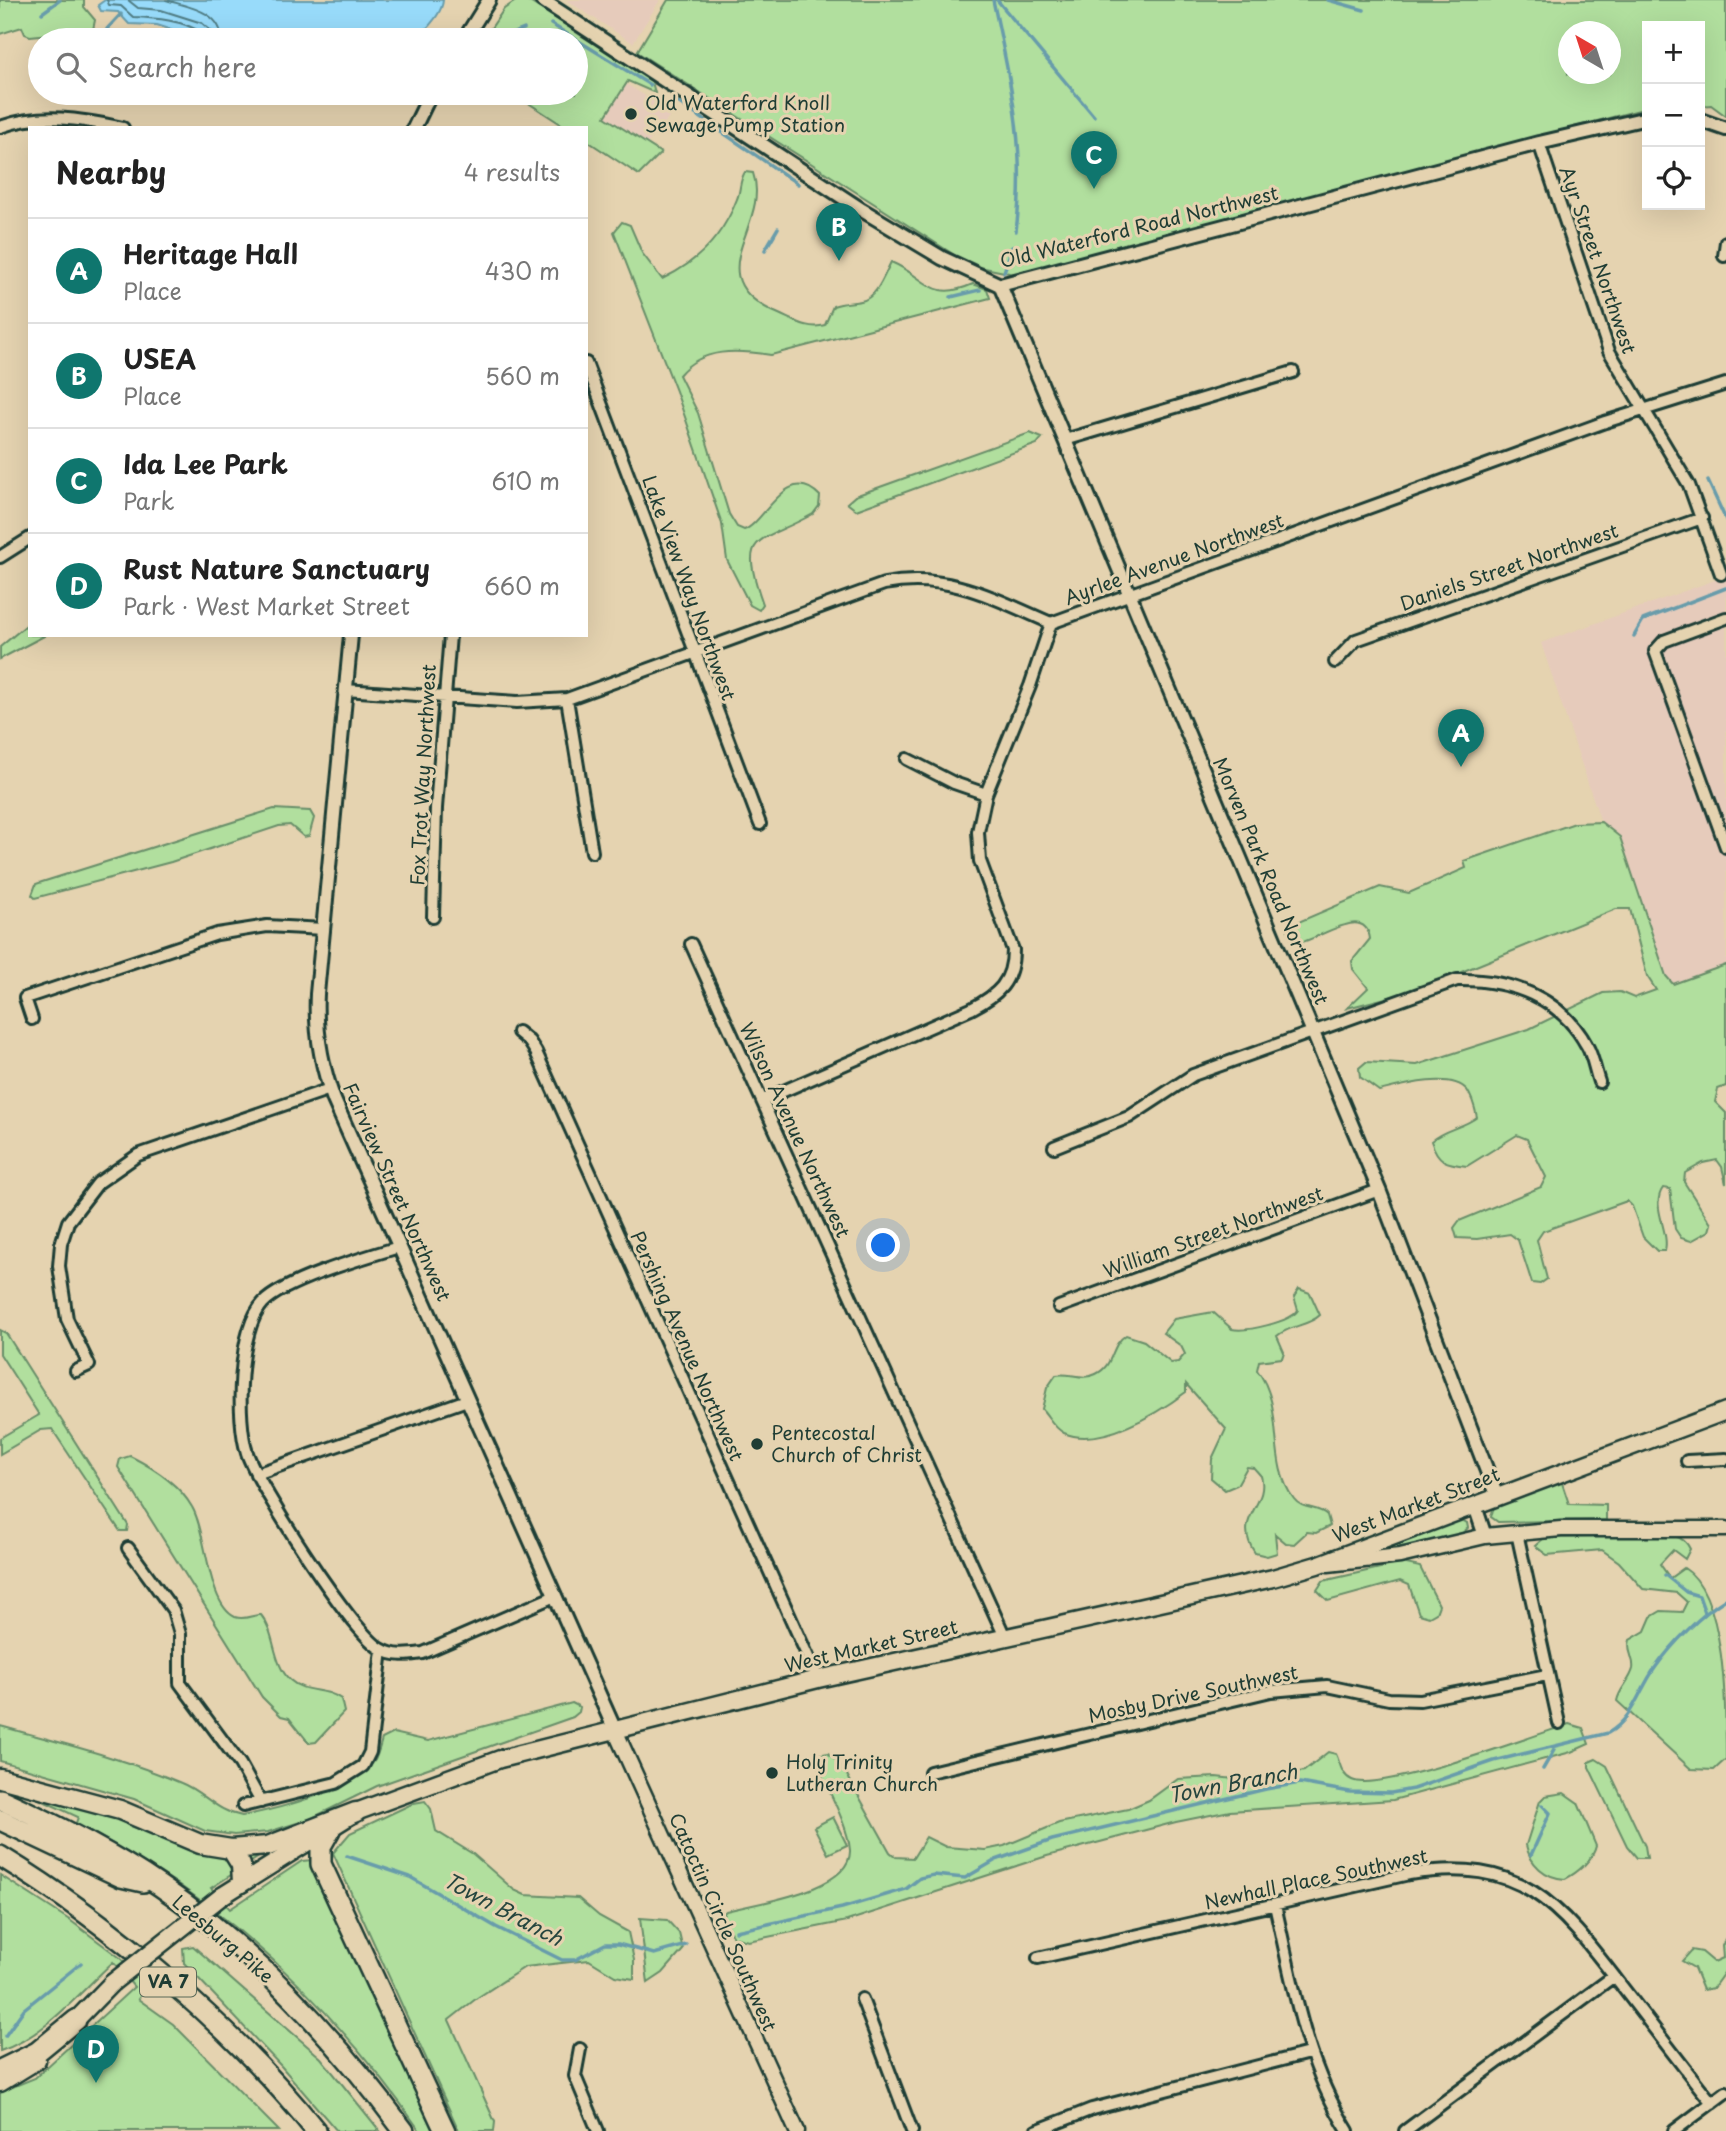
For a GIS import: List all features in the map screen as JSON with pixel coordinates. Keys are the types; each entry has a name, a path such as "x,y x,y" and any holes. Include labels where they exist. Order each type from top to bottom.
{"highway":[{"path":"0,1778 120,1810 200,1844 231,1849 268,1846 356,1812"},
{"name":"Leesburg Pike","path":"0,1799 102,1850 161,1886 243,1951 334,2042 404,2131"},
{"path":"0,1820 121,1877 161,1886"},
{"path":"330,1830 321,1846 321,1864 400,2028 445,2131"},
{"path":"231,1849 241,1865 242,1882"},
{"name":"VA 7","path":"0,1856 47,1886 198,2007 267,2074 316,2131"},
{"path":"0,1869 47,1886"},
{"path":"0,2070 37,2052 76,2020"},
{"path":"0,2082 32,2063 76,2020"}],"main road":[{"name":"West Market Street","path":"76,2020 112,1983 222,1896 356,1812 500,1759 614,1728 818,1679 1273,1578 1317,1565 1726,1411"},
{"path":"1317,1565 1400,1556 1485,1536 1561,1529 1726,1529"},
{"name":"Catoctin Circle Southwest","path":"614,1728 797,2131"}],"street":[{"path":"472,28 489,0"},
{"name":"Old Waterford Road Northwest","path":"542,0 585,28"},
{"name":"Old Waterford Road Northwest","path":"588,30 862,210 942,258 1000,285 1539,143 1642,119"},
{"path":"415,126 425,105"},
{"path":"0,127 53,117 77,118 114,126"},
{"path":"1705,122 1726,129"},
{"name":"Ayr Street Northwest","path":"1539,143 1609,351 1689,485 1721,574"},
{"path":"1724,256 1726,242"},
{"name":"Morven Park Road Northwest","path":"1000,285 1127,594 1314,1032 1497,1497"},
{"name":"Lake View Way Northwest","path":"588,368 760,824"},
{"path":"1065,440 1293,372"},
{"name":"Ayrlee Avenue Northwest","path":"345,690 517,702 567,699 884,584 907,580 934,580 956,584 1051,623 1643,411 1726,384"},
{"name":"Daniels Street Northwest","path":"1335,662 1356,640 1702,518"},
{"path":"0,557 28,539"},
{"path":"1726,618 1664,641 1655,651 1726,847"},
{"path":"763,1100 971,1009 990,999 1006,984 1013,962 1011,939 980,861 978,846 986,794 1030,687 1051,623"},
{"name":"Fairview Street Northwest","path":"351,637 316,1026 320,1055 330,1089 399,1247 614,1728"},
{"name":"Fox Trot Way Northwest","path":"433,917 444,697 450,637"},
{"path":"567,699 592,852"},
{"path":"907,759 954,783 986,794"},
{"path":"32,1019 25,998 217,934 267,926 324,929"},
{"name":"Wilson Avenue Northwest","path":"691,944 1005,1637"},
{"path":"1054,1147 1129,1117 1193,1075 1447,982 1485,981 1538,995 1565,1015 1588,1047 1599,1082"},
{"name":"Pershing Avenue Northwest","path":"518,1032 529,1041 536,1052 818,1679"},
{"path":"76,1371 89,1365 67,1319 60,1287 61,1244 68,1222 97,1183 138,1155 330,1089"},
{"name":"William Street Northwest","path":"1059,1307 1378,1190"},
{"path":"399,1247 283,1288 254,1314 248,1326 244,1360 242,1418 244,1442 256,1474 357,1628 382,1650 400,1655 423,1653 555,1596"},
{"path":"256,1474 467,1400"},
{"path":"1687,1461 1726,1459"},
{"path":"1475,1506 1485,1536"},
{"path":"1517,1533 1559,1723"},
{"path":"128,1548 173,1610 180,1634 180,1682 240,1764 261,1802"},
{"path":"243,1806 336,1783 363,1766 370,1752 382,1650"},
{"name":"Mosby Drive Southwest","path":"930,1772 1271,1692 1327,1686 1389,1699 1420,1700 1548,1675"},
{"name":"Newhall Place Southwest","path":"1038,1958 1435,1870 1493,1873 1520,1883 1553,1906 1581,1933 1712,2104"},
{"path":"1275,1905 1309,2053 1323,2090 1348,2131"},
{"path":"1405,2131 1614,1976"},
{"path":"862,1999 912,2131"},
{"path":"580,2049 575,2076 598,2131"},
{"path":"1036,2131 1092,2109 1309,2053"},
{"path":"1674,2131 1726,2092"}],"shaded area":[{"path":"566,0 660,0 633,43"},
{"name":"Old Waterford Knoll Sewage Pump Station","path":"626,84 673,113 647,144 605,117"},
{"path":"1726,576 1726,965 1657,989 1541,643"}],"green space":[{"path":"0,0 84,0 84,7 95,20 93,28 28,28 28,35 22,27 0,34"},
{"path":"517,0 528,1 571,28 491,28 504,9"},
{"path":"668,0 1726,0 1726,116 1711,105 1705,106 1705,21 1642,21 1642,109 1014,274 970,265 637,52"},
{"path":"588,39 651,78 655,93 628,81 605,117 661,153 639,175 588,141 588,126 564,126 532,105 588,105"},
{"path":"745,172 753,173 756,193 753,212 740,249 738,267 741,284 754,299 779,314 808,326 825,325 833,306 867,299 879,285 891,262 929,286 947,291 973,284 987,289 990,298 771,355 733,352 710,355 698,359 679,375 698,413 729,514 737,527 744,530 752,525 778,497 797,486 808,487 820,496 819,506 813,514 766,537 758,543 753,552 755,580 763,604 759,610 750,605 727,560 722,524 676,391 614,232 622,222 630,225 642,253 662,279 687,265 717,236 738,196"},
{"path":"1030,433 1042,438 1037,444 856,510 847,503 855,496"},
{"path":"28,624 28,637 42,637 0,659 0,647"},
{"path":"274,809 310,811 314,818 309,836 304,837 290,825 279,826 171,862 35,898 32,895 36,884"},
{"path":"1601,822 1620,837 1666,976 1673,984 1726,965 1726,1086 1718,1089 1715,1102 1726,1113 1726,1184 1722,1167 1717,1160 1703,1163 1685,1173 1684,1182 1711,1224 1709,1231 1691,1241 1681,1238 1675,1229 1670,1189 1663,1188 1659,1211 1665,1235 1665,1251 1657,1251 1643,1237 1632,1206 1627,1201 1543,1231 1537,1240 1547,1279 1540,1284 1532,1283 1518,1240 1510,1234 1477,1239 1457,1238 1454,1228 1459,1221 1541,1187 1546,1177 1527,1139 1517,1135 1467,1166 1448,1163 1440,1158 1431,1141 1477,1117 1467,1090 1449,1081 1437,1081 1411,1083 1379,1091 1360,1077 1359,1068 1366,1062 1417,1065 1529,1029 1603,993 1620,992 1634,998 1656,990 1647,976 1630,909 1616,909 1417,990 1347,1008 1368,988 1353,969 1352,961 1370,939 1366,929 1359,924 1350,924 1294,944 1288,930 1296,923 1380,887 1409,893 1466,868 1464,861 1575,823"},
{"path":"1299,1289 1310,1293 1320,1315 1277,1336 1284,1352 1282,1358 1259,1361 1257,1370 1271,1401 1280,1469 1286,1485 1297,1502 1327,1515 1330,1526 1316,1533 1307,1532 1294,1544 1286,1543 1275,1534 1277,1553 1267,1556 1255,1553 1249,1541 1249,1521 1262,1486 1261,1476 1254,1468 1247,1467 1237,1485 1225,1490 1211,1478 1212,1459 1226,1429 1186,1384 1186,1392 1160,1410 1111,1433 1094,1436 1078,1437 1060,1431 1042,1409 1047,1388 1056,1375 1086,1377 1096,1374 1106,1366 1117,1344 1126,1335 1144,1341 1171,1363 1178,1362 1185,1354 1181,1346 1163,1333 1174,1319 1213,1312 1232,1329 1268,1325 1287,1318 1298,1310 1294,1297"},
{"path":"0,1330 6,1333 128,1525 127,1531 120,1531 52,1429 41,1430 0,1454 0,1438 39,1415 0,1354"},
{"path":"130,1456 172,1484 192,1507 213,1583 226,1610 239,1618 261,1615 266,1622 280,1665 290,1680 302,1687 341,1699 344,1712 316,1742 309,1743 289,1718 281,1716 262,1697 118,1467 120,1459"},
{"path":"1561,1480 1569,1504 1606,1505 1606,1520 1498,1522 1491,1517 1494,1506"},
{"path":"1460,1519 1467,1523 1468,1528 1460,1535 1396,1551 1359,1555"},
{"path":"1669,1535 1682,1539 1690,1549 1685,1559 1673,1550 1660,1564 1670,1578 1684,1568 1698,1581 1716,1626 1724,1683 1726,1759 1714,1770 1691,1769 1617,1701 1633,1669 1630,1640 1645,1631 1651,1617 1661,1611 1682,1612 1687,1602 1677,1593 1643,1589 1619,1562 1602,1550 1547,1555 1535,1546 1544,1538"},
{"path":"1402,1563 1420,1567 1439,1605 1436,1613 1429,1617 1419,1614 1409,1585 1400,1581 1328,1601 1317,1590 1323,1581"},
{"path":"572,1703 580,1707 573,1717 377,1786 310,1819 268,1832 234,1835 205,1831 134,1799 0,1761 0,1726 159,1774 189,1787 225,1810 242,1816 314,1797 351,1780 375,1760 382,1739 394,1733 428,1741"},
{"path":"1569,1724 1583,1728 1589,1744 1571,1752 1393,1800 1230,1811 1176,1822 1047,1856 847,1921 748,1941 733,1937 721,1916 726,1911 779,1899 820,1885 836,1876 846,1864 850,1850 848,1840 817,1764 817,1755 828,1753 842,1766 890,1852 896,1857 913,1858 926,1837 946,1847 985,1850 1004,1846 1059,1823 1128,1809 1149,1800 1178,1779 1216,1777 1253,1781 1304,1771 1328,1752 1336,1754 1348,1778 1368,1782 1423,1771"},
{"path":"1596,1759 1607,1766 1645,1846 1647,1858 1637,1858 1627,1846 1589,1767 1589,1762"},
{"path":"9,1785 127,1820 268,1851 211,1888 230,1909 302,1861 312,1860 439,2131 420,2131 363,2055 332,2019 264,1952 227,1921 150,1866 76,1823 78,1817"},
{"path":"1564,1793 1578,1803 1596,1846 1584,1866 1565,1879 1551,1876 1540,1869 1531,1858 1526,1845 1540,1801 1545,1796"},
{"path":"425,1801 431,1809 436,1831 473,1854 514,1890 525,1895 578,1898 599,1916 628,1932 634,1960 634,1979 615,1976 589,1960 525,1967 449,2020 495,2122 494,2131 459,2131 333,1853 350,1833 414,1803"},
{"path":"833,1817 847,1845 828,1854 814,1827"},
{"path":"0,1875 71,1921 119,1957 149,1985 138,1999 173,2024 279,2131 0,2131 0,2092 35,2078 134,1987 113,1962 46,2025 31,2036 0,2051"},
{"path":"640,1918 667,1920 679,1933 683,1950 663,1973 648,1983"},
{"path":"1726,1938 1726,1970 1713,1988 1703,1990 1694,1968 1682,1961 1692,1950 1702,1952 1714,1962 1723,1958 1722,1946"},
{"path":"193,1946 321,2058 380,2131 337,2131 281,2066 184,1963 183,1948"}],"water":[{"path":"105,0 443,0 437,16 427,28 166,28 129,24 118,12 101,11 98,5"}],"waterway":[{"path":"42,13 60,0"},
{"path":"993,0 1011,87 1018,143 1019,201 1016,231"},
{"path":"997,0 1094,116"},
{"path":"1328,0 1364,10"},
{"path":"108,28 121,14"},
{"path":"551,24 557,28"},
{"path":"588,47 650,85"},
{"path":"672,98 798,184"},
{"path":"765,250 778,228"},
{"path":"1004,272 1012,247"},
{"path":"951,297 980,290"},
{"path":"1708,481 1726,520"},
{"path":"1634,636 1643,620 1726,588"},
{"path":"1665,1575 1686,1592 1699,1596 1705,1613"},
{"name":"Town Branch","path":"736,1931 842,1908 906,1889 920,1878 934,1875 965,1878 996,1860 1052,1840 1266,1789 1300,1783 1350,1792 1391,1793 1413,1789 1494,1761 1608,1733 1630,1712 1649,1677 1670,1649 1697,1621 1726,1599"},
{"path":"1543,1769 1554,1750"},
{"path":"1531,1855 1550,1813 1542,1805"},
{"name":"Town Branch","path":"347,1856 410,1877 496,1927 562,1960 575,1960 605,1944 618,1944 654,1954 686,1945"},
{"path":"5,2036 24,2009 81,1963"}],"place":[{"name":"Old Waterford Knoll Sewage Pump Station","path":"631,114"},
{"name":"Ida Lee Park","path":"1094,189"},
{"name":"USEA","path":"839,261"},
{"name":"Heritage Hall","path":"1461,767"},
{"name":"Pentecostal Church of Christ","path":"757,1444"},
{"name":"Holy Trinity Lutheran Church","path":"772,1773"},
{"name":"Rust Nature Sanctuary","path":"96,2083"}]}
